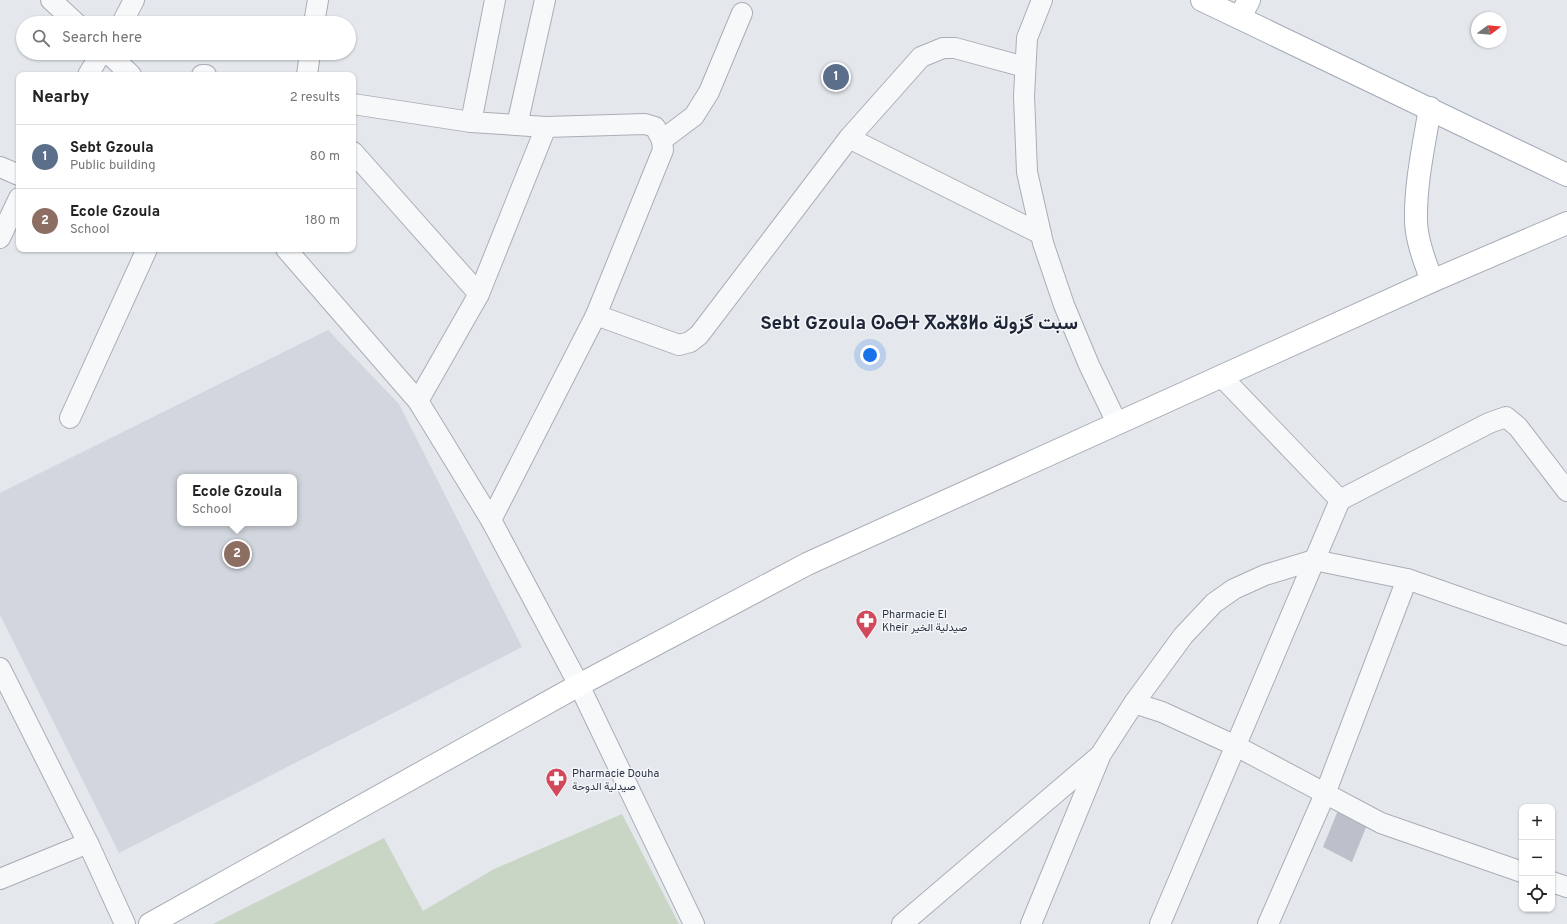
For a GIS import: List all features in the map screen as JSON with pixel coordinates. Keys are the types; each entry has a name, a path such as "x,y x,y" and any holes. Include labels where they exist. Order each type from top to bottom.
{"main road":[{"path":"1202,0 1245,8 1430,108 1567,175"},
{"path":"1430,108 1419,180 1416,222 1421,251 1432,281"},
{"path":"150,924 579,685 807,564 1432,281 1567,223"}],"street":[{"path":"51,0 68,16"},
{"path":"126,16 134,0"},
{"path":"315,16 318,0"},
{"path":"471,122 495,0"},
{"path":"518,124 546,0"},
{"path":"1042,0 1027,38 1024,96 1027,172 1041,234 1064,305 1089,365 1117,423"},
{"path":"662,140 694,116 706,98 742,13"},
{"path":"596,315 679,345 690,342 703,329 849,138 921,56 943,48 955,48 1025,67"},
{"path":"90,72 97,60"},
{"path":"115,60 128,72"},
{"path":"307,72 309,60"},
{"path":"356,104 471,122 546,127 645,124 655,127 662,140 663,150 596,315 491,520"},
{"path":"418,401 479,294 546,127"},
{"path":"849,138 1041,234"},
{"path":"356,155 479,294"},
{"path":"0,167 16,174"},
{"path":"0,238 16,204"},
{"path":"70,418 147,252"},
{"path":"289,252 418,401 491,520 579,685 694,924"},
{"path":"1221,376 1340,500"},
{"path":"1160,924 1340,500 1489,423 1506,417 1518,427 1567,491"},
{"path":"1031,924 1101,754 1134,703 1183,636 1214,603 1234,589 1249,582 1314,560 1407,579 1567,635"},
{"path":"1268,924 1324,794 1407,579"},
{"path":"0,668 88,843 125,924"},
{"path":"1134,703 1162,712 1236,746 1381,823 1519,871"},
{"path":"902,924 1101,754"},
{"path":"0,879 88,843"},
{"path":"1555,883 1567,887"}],"shaded area":[{"path":"328,330 399,404 522,647 119,853 0,615 0,493"}],"green space":[{"path":"622,814 679,924 213,924 384,838 423,911 494,869"}],"building":[{"path":"1339,808 1367,825 1352,862 1323,847"}],"place":[{"name":"Sebt Gzoula","path":"836,77"},
{"name":"Ecole Gzoula","path":"237,554"},
{"name":"Pharmacie El Kheir صيدلية الخير","path":"867,640"},
{"name":"Pharmacie Douha صيدلية الدوحة","path":"556,798"}],"district":[{"name":"Sebt Gzoula ⵙⴰⴱⵜ ⴳⴰⵣⵓⵍⴰ سبت گزولة","path":"919,322"}]}
